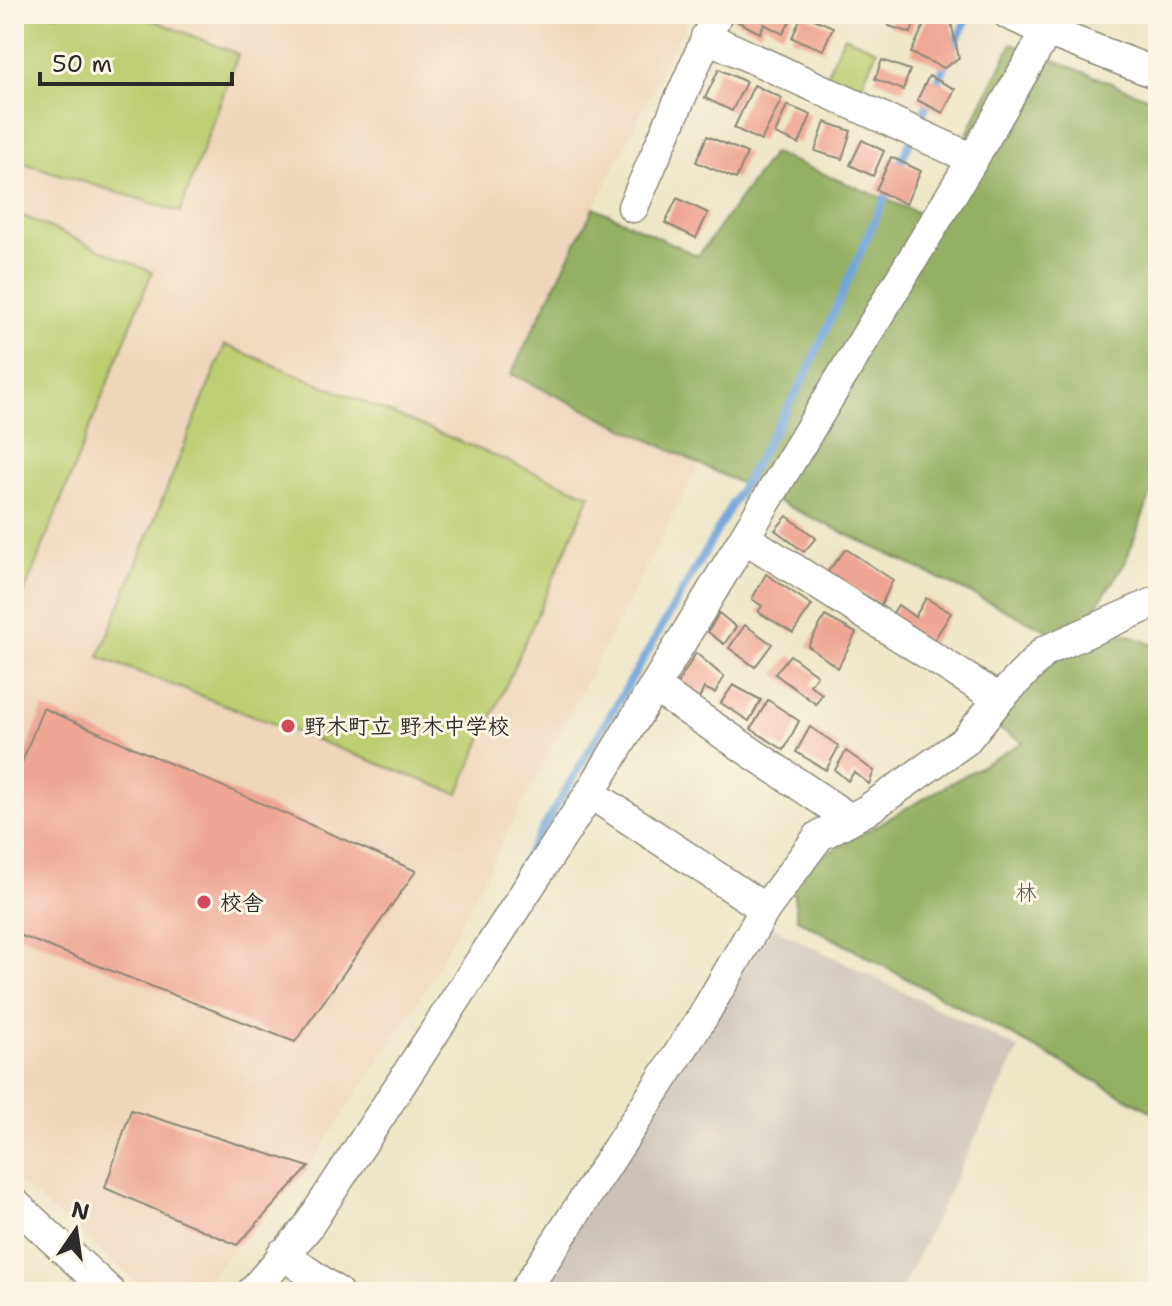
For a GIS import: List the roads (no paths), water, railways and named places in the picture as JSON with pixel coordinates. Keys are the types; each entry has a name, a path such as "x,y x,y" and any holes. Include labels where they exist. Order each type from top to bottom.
{"street":[{"path":"1008,14 1050,22 1158,74"},
{"path":"252,1292 307,1228 590,793 973,159 1050,22"},
{"path":"633,207 712,26 973,159"},
{"path":"745,538 999,699"},
{"path":"524,1292 702,1018 765,909 819,836 867,810 965,741 999,699 1045,651 1158,601"},
{"path":"654,687 850,819"},
{"path":"590,793 765,909"},
{"path":"14,1203 110,1292"},
{"path":"282,1254 337,1292"}],"waterway":[{"path":"917,126 969,14"},
{"path":"897,170 912,138"},
{"path":"472,948 658,634 806,375 890,186"}],"place":[{"name":"野木町立 野木中学校","path":"288,726"},
{"name":"校舎","path":"204,902"}],"park label":[{"name":"林","path":"1026,892"}]}
